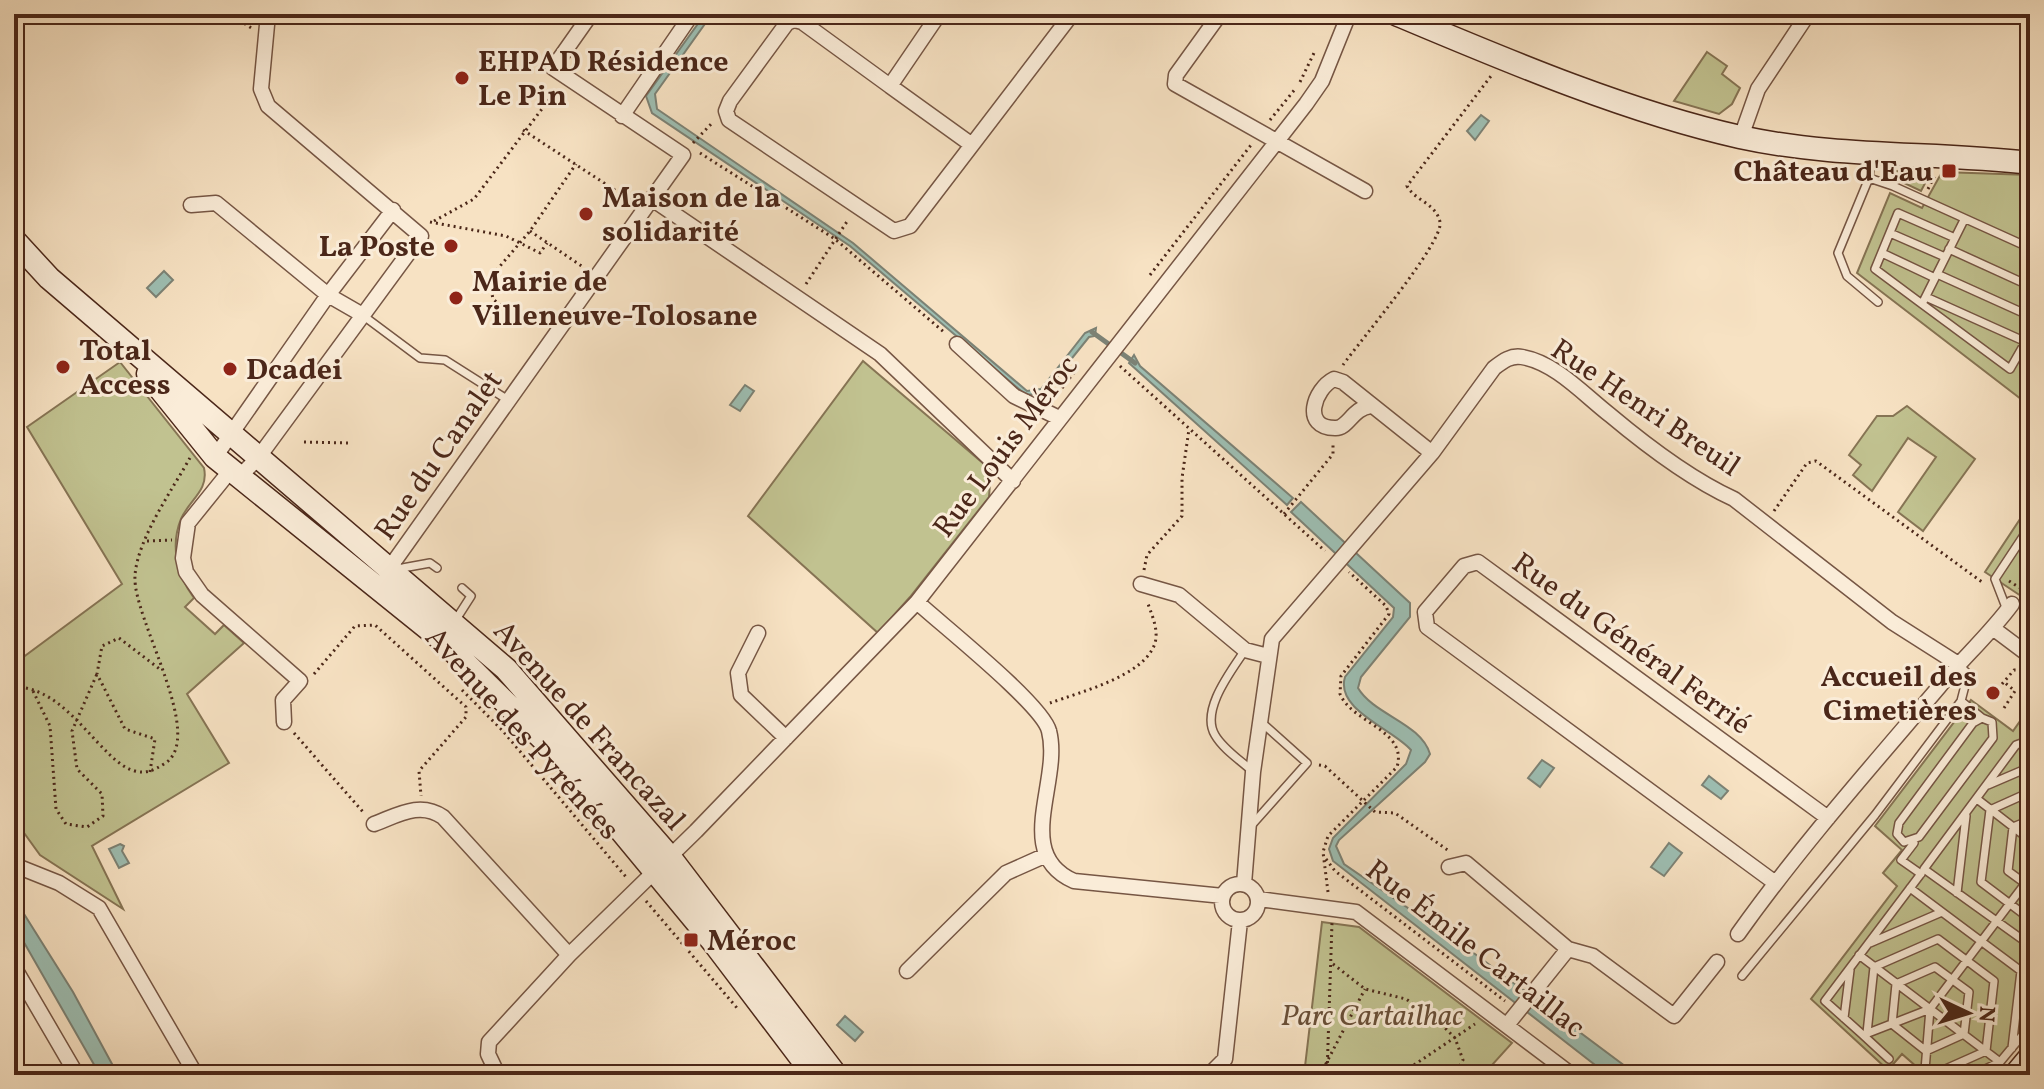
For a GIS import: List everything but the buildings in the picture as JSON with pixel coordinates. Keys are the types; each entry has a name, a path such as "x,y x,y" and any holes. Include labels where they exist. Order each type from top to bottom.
{"main road":[{"path":"1396,14 1611,97 1741,137 1871,155 2029,158"},
{"name":"Avenue de Francazal","path":"14,240 49,278 258,458 556,752 662,864 836,1075"},
{"name":"Avenue de Francazal","path":"112,330 219,464 381,578"},
{"name":"Avenue de Francazal","path":"662,864 814,1075"},
{"path":"2008,1068 2021,1052"}],"street":[{"path":"219,464 258,458 421,236 268,106 261,89 264,31 268,14"},
{"path":"566,78 553,68 591,14"},
{"path":"622,116 692,14"},
{"path":"890,86 939,14"},
{"path":"972,145 794,20 779,34 726,111 729,120 894,231 910,226 972,145 1072,14"},
{"path":"1220,14 1176,75 1175,84 1365,191"},
{"name":"Rue Louis Méroc","path":"498,1075 488,1054 489,1042 569,955 917,602 1123,335 1278,141 1322,81 1349,14"},
{"path":"1741,137 1758,89 1808,14"},
{"name":"Rue du Canalet","path":"381,578 683,155 566,78"},
{"path":"191,205 216,203 328,295 361,314"},
{"path":"648,204 797,297 880,354 1013,481"},
{"path":"284,722 283,700 300,681 202,595 186,572 184,540 230,434 328,295 393,210"},
{"path":"957,344 1014,396 1059,418"},
{"name":"Rue Henri Breuil","path":"1244,884 1253,772 1272,639 1432,453 1494,368 1519,356 1575,385 1611,417 1697,479 1734,499 1892,622 1958,664"},
{"path":"1371,406 1356,410 1341,427 1333,429 1320,424 1313,413 1313,401 1326,383 1334,379 1343,382 1432,453"},
{"name":"Rue du Général Ferrié","path":"1774,882 1427,627 1425,612 1464,566 1478,562 1828,818"},
{"path":"1141,584 1179,595 1245,650 1268,656"},
{"path":"917,602 1035,709 1050,733 1044,856 1055,872 1074,881 1223,896"},
{"path":"1738,934 1774,882 1958,664 1994,629 2007,604"},
{"path":"1994,629 2030,656"},
{"path":"758,633 738,673 741,695 786,738"},
{"path":"374,824 422,808 443,817 569,955"},
{"path":"907,971 1006,873 1044,856"},
{"path":"1449,867 1466,863 1568,949 1593,956 1674,1016 1717,962"},
{"path":"14,865 59,883 99,908 196,1075"},
{"path":"1244,884 1256,891 1259,899 1255,914 1240,921 1229,917 1223,908 1223,896 1233,885 1244,884"},
{"name":"Rue Émile Cartaillac","path":"1259,899 1330,916 1356,912 1572,1075"},
{"path":"1209,1075 1225,1059 1240,921"},
{"path":"1507,1025 1568,949"},
{"path":"14,967 77,1075"}],"lane":[{"path":"1871,155 1869,178 1838,253 1847,276 1878,302"},
{"path":"1869,178 2030,248"},
{"path":"1924,300 2028,338 2010,369 1924,300 1875,269 1898,213 1955,238"},
{"path":"1924,300 1964,220"},
{"path":"1890,233 2030,286"},
{"path":"1882,253 2030,316"},
{"path":"361,314 420,358 445,360 508,400"},
{"path":"2007,604 1994,581 2030,526"},
{"path":"381,578 430,563 437,568"},
{"path":"440,638 471,596 462,588"},
{"path":"1245,650 1223,685 1211,720 1214,734 1253,772"},
{"path":"1742,976 1875,815 1961,701 1968,674 1958,664"},
{"path":"1961,701 1992,722 1993,738 1901,860 1957,893 2030,945"},
{"path":"1915,841 1900,839 1899,823 1973,723 1982,718"},
{"path":"1248,829 1307,763 1259,720"},
{"path":"1889,1059 1865,1034 1825,1001 2016,745 2030,740"},
{"path":"1986,786 2030,767"},
{"path":"1990,810 2030,792"},
{"path":"1977,799 2030,840"},
{"path":"1990,810 1981,882 2030,919"},
{"path":"1957,893 1966,813"},
{"path":"2013,827 2030,820"},
{"path":"1865,1034 1930,1009 2028,883 2008,871 2013,827"},
{"path":"1910,888 2030,978"},
{"path":"1868,944 1942,912"},
{"path":"1874,967 1938,939 1994,981 1986,1051"},
{"path":"1859,955 2008,1068"},
{"path":"1865,1034 1874,967"},
{"path":"1896,984 1935,967 1969,992 1964,1034"},
{"path":"1844,1018 1850,968"},
{"path":"2021,971 2021,1052"},
{"path":"1892,1024 1896,984"},
{"path":"1930,1009 1925,1070 1932,1075 1986,1051"},
{"path":"1892,1024 1926,1051"},
{"path":"2021,1052 2030,1026"},
{"path":"1926,1051 1964,1034"},
{"path":"1973,1075 2008,1068"}],"path":[{"path":"229,14 251,28 264,31"},
{"path":"1147,279 1299,84 1316,49"},
{"path":"1334,379 1440,234 1438,215 1407,186 1495,70"},
{"path":"547,243 540,253 506,236 431,222 454,213 474,199 523,130 566,78"},
{"path":"523,130 648,204"},
{"path":"703,132 689,147 835,239 957,344"},
{"path":"510,313 493,299 489,279 517,241 530,231 576,164"},
{"path":"1922,200 1939,168"},
{"path":"2024,198 2030,202"},
{"path":"797,297 844,227"},
{"path":"530,231 597,276"},
{"name":"Rue Louis Méroc","path":"1062,388 1079,366"},
{"path":"1035,709 1131,672 1155,644 1155,624 1141,584 1147,555 1182,516 1182,478 1189,429"},
{"path":"1286,513 1333,454 1333,429"},
{"path":"304,442 348,443"},
{"path":"1766,523 1807,463 1816,461 2007,604"},
{"path":"14,687 33,691 77,716 120,764 134,771 150,772 170,761 179,739 174,705 135,587 135,572 146,541 219,464"},
{"path":"146,541 184,540"},
{"path":"1997,573 2030,594"},
{"path":"300,681 314,674 355,626 375,625 466,707 466,717 419,771 422,808"},
{"path":"33,691 50,726 56,809 66,824 87,827 103,816 102,794 77,769 72,731 97,674 102,646 119,638 161,670"},
{"path":"416,661 440,638"},
{"path":"2004,708 2015,691 2003,683 2014,670 2030,670"},
{"path":"97,674 125,729 155,739 150,772"},
{"name":"Avenue des Pyrénées","path":"458,685 502,730 738,1010"},
{"path":"284,722 374,824"},
{"path":"1307,763 1325,766 1375,812 1395,813 1404,818 1466,863"},
{"name":"Rue Émile Cartaillac","path":"1330,916 1326,859 1335,871 1518,1011"},
{"path":"1327,1075 1333,964 1330,916"},
{"path":"1333,964 1365,989 1406,999 1437,1020 1455,1038 1463,1060 1454,1075"},
{"path":"1320,1075 1365,989"},
{"path":"1399,1075 1481,1020 1486,1009"},
{"name":"Rue Émile Cartaillac","path":"1585,1065 1596,1075"}],"green space":[{"path":"1707,52 1727,66 1722,74 1740,88 1732,104 1719,114 1674,101"},
{"path":"1893,171 1931,172 1921,191 1889,176"},
{"path":"1942,172 2030,175 2030,406 1857,273 1890,193 1922,208"},
{"path":"863,361 991,470 989,497 878,633 748,516"},
{"path":"120,362 204,468 204,483 184,512 176,540 177,560 183,580 194,598 185,607 215,634 224,625 244,643 187,694 229,763 92,846 123,909 40,855 14,819 14,664 122,584 27,427"},
{"path":"1907,406 1975,459 1923,531 1898,512 1936,457 1908,438 1872,491 1853,475 1861,465 1849,455 1877,416 1893,416"},
{"path":"2030,504 2030,602 1985,572"},
{"path":"1971,700 2013,731 2030,707 2030,1032 1993,1075 1926,1075 1902,1054 1888,1070 1811,999 1897,886 1883,873 1902,850 1875,826"},
{"name":"Parc Cartailhac","path":"1322,922 1359,927 1512,1043 1483,1075 1304,1075"}],"water":[{"path":"705,14 712,14 655,94 657,109 853,243 1027,391 1041,389 1085,333 1096,328 1095,336 1089,337 1044,393 1026,395 850,246 652,113 646,96"},
{"path":"1481,115 1489,121 1475,140 1467,131"},
{"path":"164,271 173,280 156,297 147,288"},
{"path":"1134,355 1140,366 1293,498 1287,505 1129,363"},
{"path":"745,385 754,391 740,411 730,405"},
{"path":"1301,502 1410,603 1410,617 1361,677 1358,688 1375,705 1417,734 1430,754 1339,840 1336,846 1344,864 1475,954 1637,1075 1608,1075 1333,861 1329,849 1333,838 1406,764 1411,750 1357,709 1344,689 1345,677 1393,617 1394,608 1291,512"},
{"path":"1542,760 1554,768 1540,787 1528,778"},
{"path":"1709,776 1728,791 1721,799 1702,785"},
{"path":"1669,843 1682,853 1664,876 1651,867"},
{"path":"120,844 124,846 122,851 129,863 119,868 109,849"},
{"path":"14,898 73,992 118,1075 100,1075 14,925"},
{"path":"845,1016 863,1032 855,1041 837,1025"}],"waterway":[{"path":"1092,332 1135,363"}],"place":[{"name":"EHPAD Résidence Le Pin","path":"462,78"},
{"name":"Château d'Eau","path":"1949,171"},
{"name":"Maison de la solidarité","path":"586,214"},
{"name":"La Poste","path":"451,246"},
{"name":"Mairie de Villeneuve-Tolosane","path":"456,298"},
{"name":"Total Access","path":"63,367"},
{"name":"Dcadei","path":"230,369"},
{"name":"Accueil des Cimetières","path":"1993,693"},
{"name":"Méroc","path":"691,940"}]}
